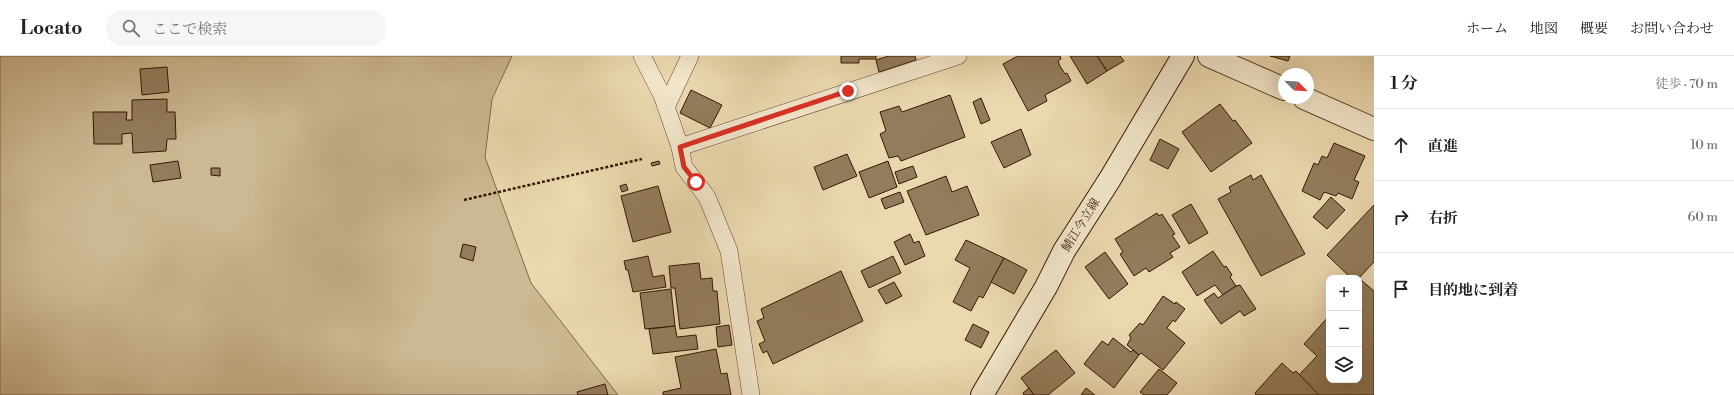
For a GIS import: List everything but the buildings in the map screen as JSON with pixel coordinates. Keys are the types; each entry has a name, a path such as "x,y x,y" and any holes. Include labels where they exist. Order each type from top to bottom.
{"main road":[{"name":"鯖江今立線","path":"982,395 1046,288 1064,252 1110,180 1183,56"},
{"path":"1209,56 1278,86"},
{"path":"1314,102 1374,129"}],"street":[{"path":"642,56 662,95 680,147 684,167 707,197 729,251 751,395"},
{"path":"666,107 690,56"},
{"path":"680,147 958,56"}],"path":[{"path":"464,200 642,159"}],"shaded area":[{"path":"0,56 512,56 492,99 485,157 531,283 618,395 0,395"}],"route":[{"path":"696,182 684,167 680,147 848,91"}]}
